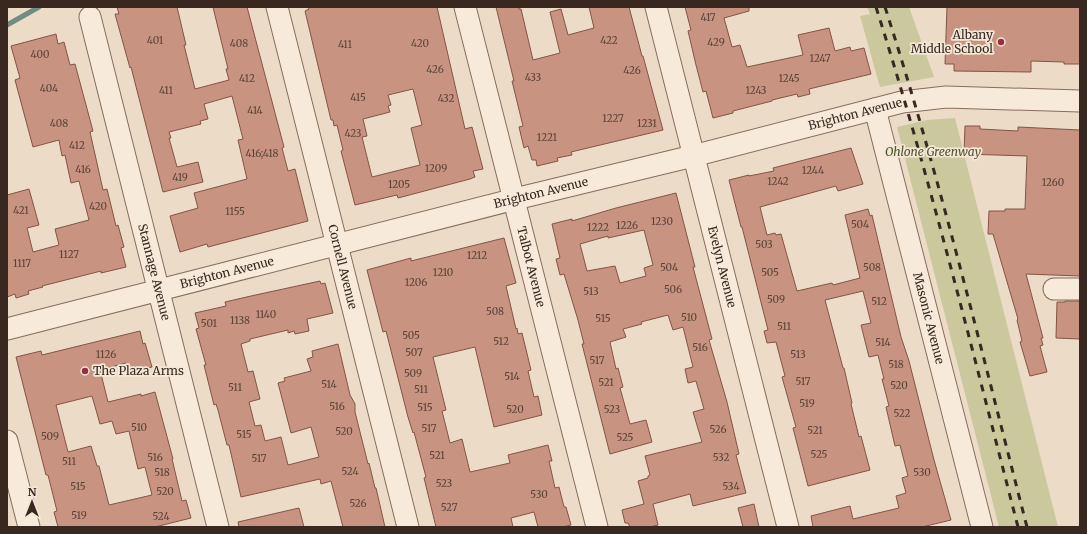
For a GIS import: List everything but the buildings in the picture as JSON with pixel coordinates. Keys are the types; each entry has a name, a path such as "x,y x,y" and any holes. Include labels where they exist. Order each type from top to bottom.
{"street":[{"name":"Cornell Avenue","path":"276,7 408,527"},
{"name":"Talbot Avenue","path":"466,7 597,527"},
{"name":"Evelyn Avenue","path":"656,7 788,527"},
{"name":"Stannage Avenue","path":"90,17 218,527"},
{"name":"Brighton Avenue","path":"7,329 902,102 946,97 1080,101"},
{"name":"Masonic Avenue","path":"875,109 982,527"},
{"path":"1054,289 1080,290"},
{"path":"7,441 29,527"}],"green space":[{"path":"867,7 909,7 934,77 880,87 860,16 870,14"},
{"name":"Ohlone Greenway","path":"955,118 1058,527 999,527 897,127 927,120"}],"waterway":[{"path":"7,25 39,7"}],"railway":[{"path":"876,7 933,201 1018,527"},
{"path":"885,7 942,201 1027,527"}],"place":[{"name":"Albany Middle School","path":"1001,42"},
{"name":"The Plaza Arms","path":"85,371"}]}
